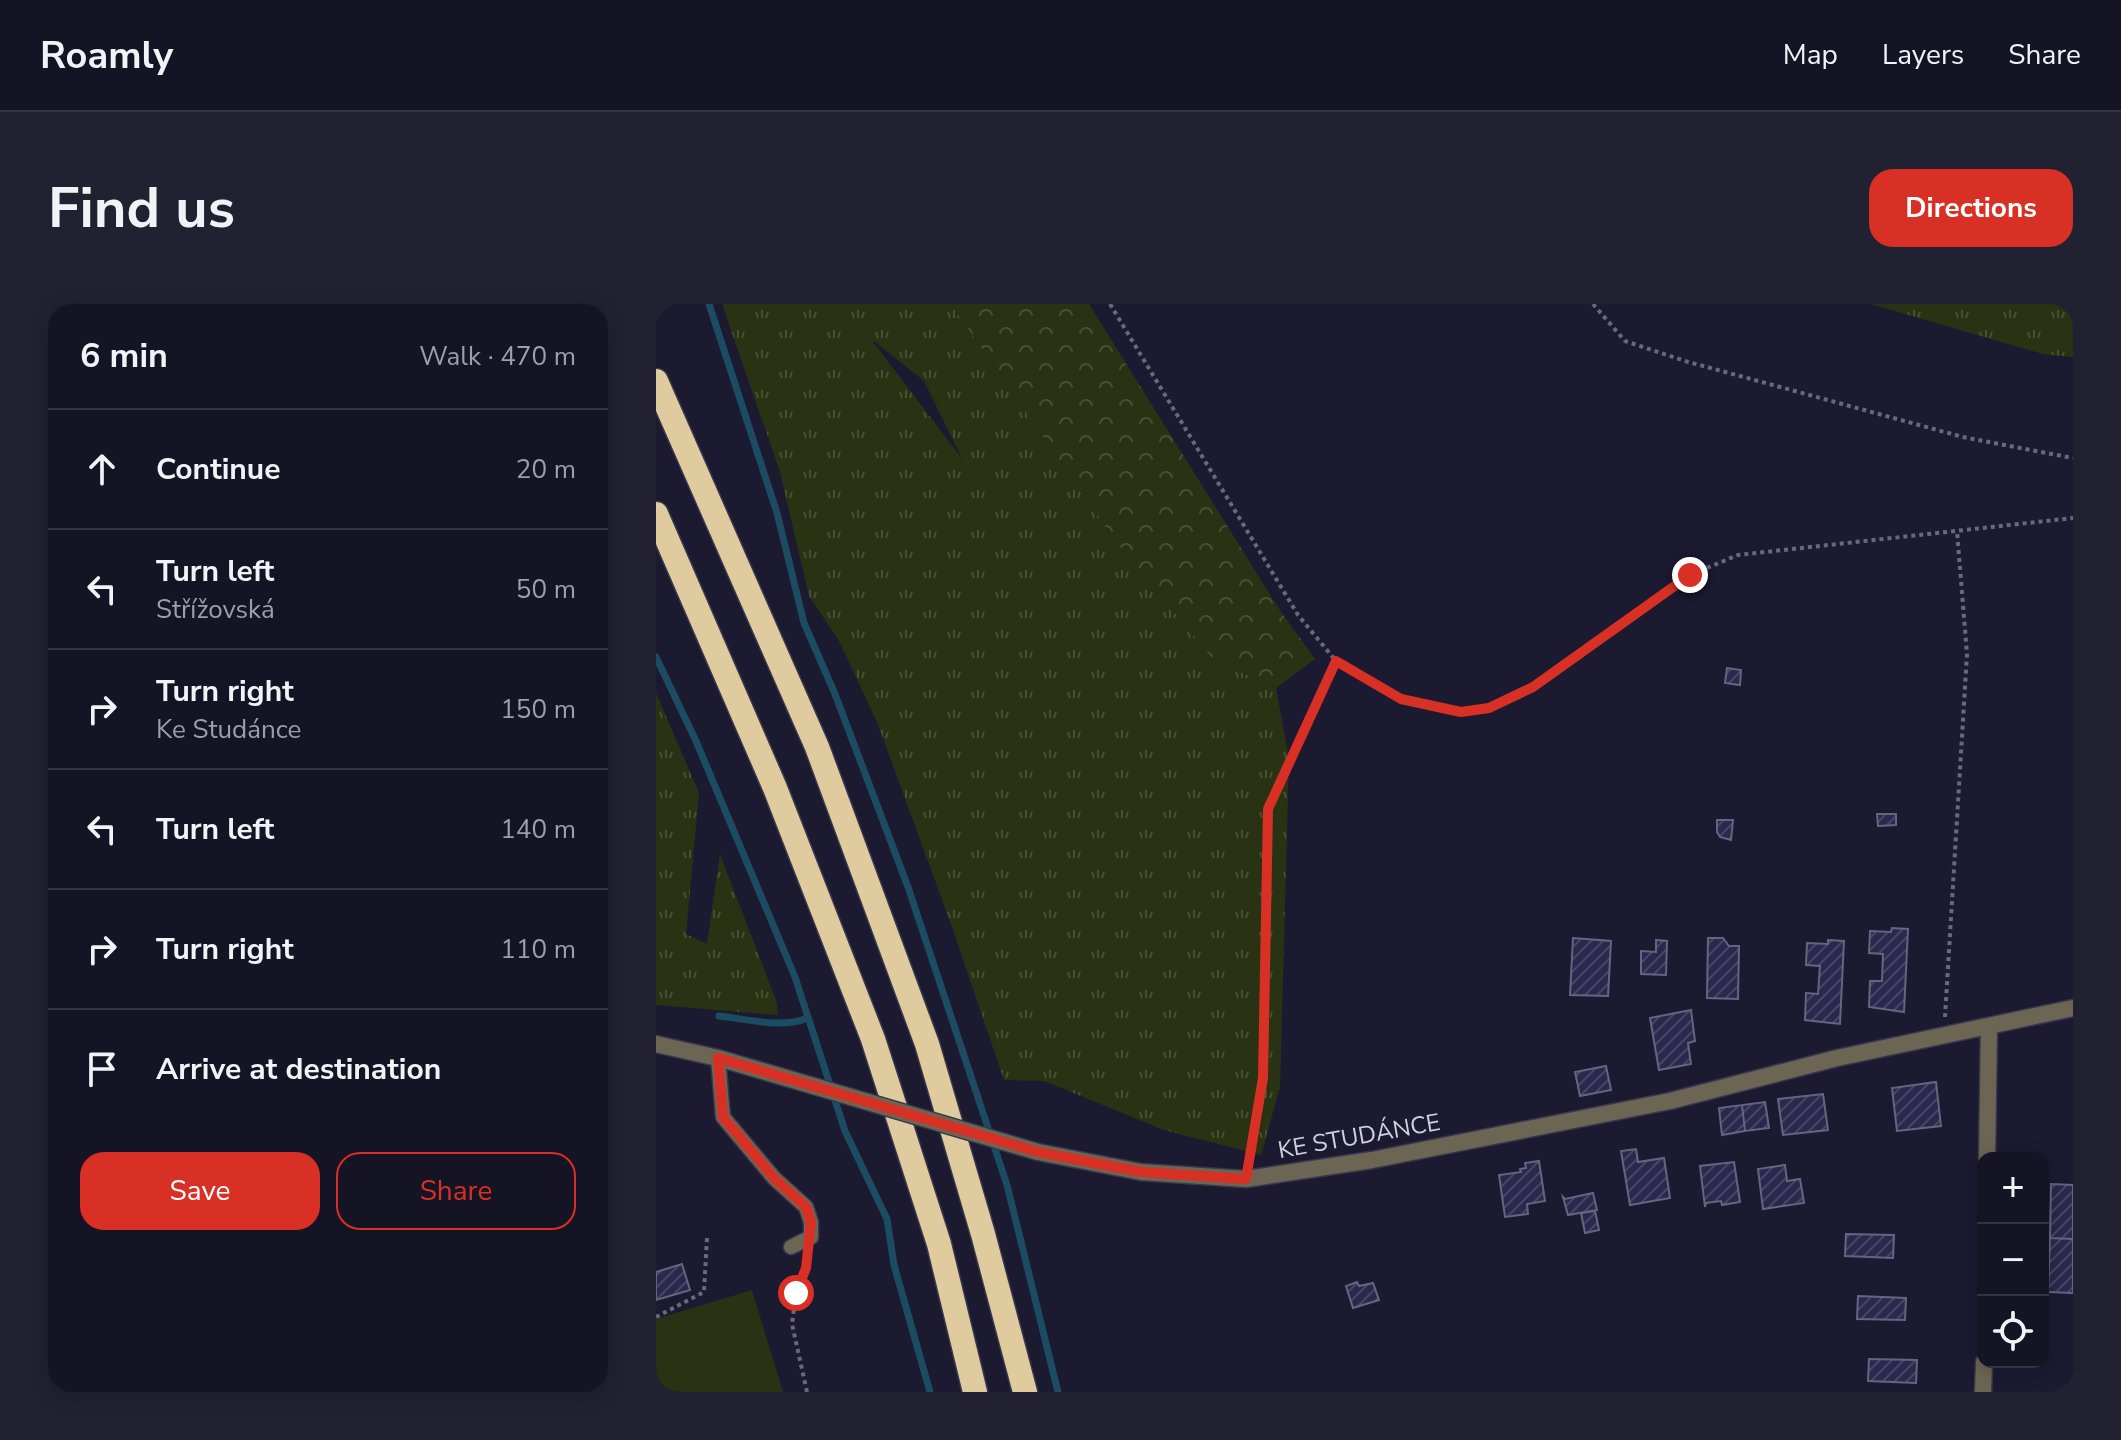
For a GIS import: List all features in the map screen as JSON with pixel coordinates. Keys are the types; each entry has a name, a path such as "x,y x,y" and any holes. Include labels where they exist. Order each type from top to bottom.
{"highway":[{"path":"656,381 817,747 927,1044 983,1234 1025,1392"},
{"path":"656,514 775,788 873,1039 939,1244 975,1392"}],"street":[{"name":"KE STUDÁNCE","path":"656,1044 718,1058 1038,1152 1141,1172 1246,1179 1372,1160 1670,1101 1837,1058 2073,1008"},
{"path":"1987,1152 1989,1026"},
{"path":"1983,1392 1984,1368"}],"lane":[{"path":"718,1058 723,1117 774,1178 806,1207 811,1222 811,1237 791,1247"}],"path":[{"path":"1110,304 1298,615 1336,661 1401,699 1461,712 1489,708 1533,687 1690,575 1738,555 2073,518"},
{"path":"1593,304 1625,341 1685,361 1963,437 2073,458"},
{"path":"1943,1035 1967,654 1957,531"},
{"path":"1246,1179 1263,1078 1268,809 1336,661"},
{"path":"807,1392 792,1324 796,1293 806,1268 811,1237"},
{"path":"656,1317 704,1292 707,1238"}],"green space":[{"path":"722,304 951,304 1117,543 1213,659 1276,688 1289,759 1280,1087 1261,1155 1164,1130 1044,1081 1004,1080 877,722 839,641 809,596 780,472","holes":["873,342 924,381 963,460"]},
{"path":"951,304 1089,304 1279,609 1315,659 1276,688 1213,659 1117,543"},
{"path":"1871,304 2073,304 2073,357 2043,354"},
{"path":"656,693 699,793 686,934 707,944 720,854 777,1003 778,1015 656,1005"},
{"path":"752,1290 783,1392 656,1392 656,1319"}],"building":[{"path":"1727,668 1741,670 1740,685 1725,683"},
{"path":"1877,814 1896,814 1896,825 1878,826"},
{"path":"1717,820 1733,820 1731,840 1720,837"},
{"path":"1892,928 1908,929 1904,1012 1869,1007 1870,981 1882,981 1883,954 1869,953 1870,931 1891,932"},
{"path":"1573,938 1611,941 1608,996 1570,995"},
{"path":"1708,938 1723,938 1729,946 1739,946 1738,999 1707,998"},
{"path":"1656,940 1667,941 1666,975 1641,974 1641,951 1656,952"},
{"path":"1828,940 1844,941 1840,1024 1805,1020 1806,993 1818,994 1820,966 1806,965 1807,943 1828,944"},
{"path":"1691,1010 1695,1041 1688,1043 1691,1064 1659,1070 1650,1018"},
{"path":"1606,1066 1611,1090 1580,1096 1575,1072"},
{"path":"1936,1082 1941,1126 1897,1131 1892,1088"},
{"path":"1823,1094 1828,1130 1783,1135 1778,1099"},
{"path":"1765,1102 1769,1128 1745,1131 1742,1105"},
{"path":"1742,1105 1745,1131 1722,1135 1719,1108"},
{"path":"1636,1149 1638,1162 1664,1158 1670,1198 1630,1205 1621,1151"},
{"path":"1539,1161 1545,1201 1527,1204 1528,1214 1505,1217 1499,1175 1521,1172 1520,1169 1526,1168 1525,1163"},
{"path":"1734,1162 1740,1202 1722,1205 1721,1201 1706,1203 1705,1207 1700,1166"},
{"path":"1785,1165 1787,1181 1800,1179 1804,1203 1763,1209 1758,1169"},
{"path":"2051,1184 2073,1185 2073,1239 2050,1238"},
{"path":"1593,1193 1597,1210 1568,1215 1563,1197"},
{"path":"1595,1211 1599,1230 1585,1233 1581,1213"},
{"path":"1846,1234 1894,1235 1893,1258 1845,1256"},
{"path":"2050,1238 2073,1239 2073,1293 2049,1292"},
{"path":"682,1264 690,1290 656,1300 656,1272"},
{"path":"1357,1282 1359,1286 1373,1283 1379,1300 1353,1308 1346,1286"},
{"path":"1858,1296 1906,1298 1905,1320 1857,1319"},
{"path":"1869,1359 1917,1360 1916,1383 1868,1381"}],"waterway":[{"path":"709,304 777,513 804,623 835,694 908,887 1007,1185 1058,1392"},
{"path":"656,657 696,741 795,977 845,1131 887,1219 894,1265 930,1392"},
{"path":"719,1016 775,1023 808,1018"}],"route":[{"path":"796,1293 806,1268 811,1222 806,1207 774,1178 723,1117 718,1058 1038,1152 1090,1164 1141,1172 1246,1179 1263,1078 1268,809 1336,661 1401,699 1461,712 1489,708 1533,687 1690,575"}]}
